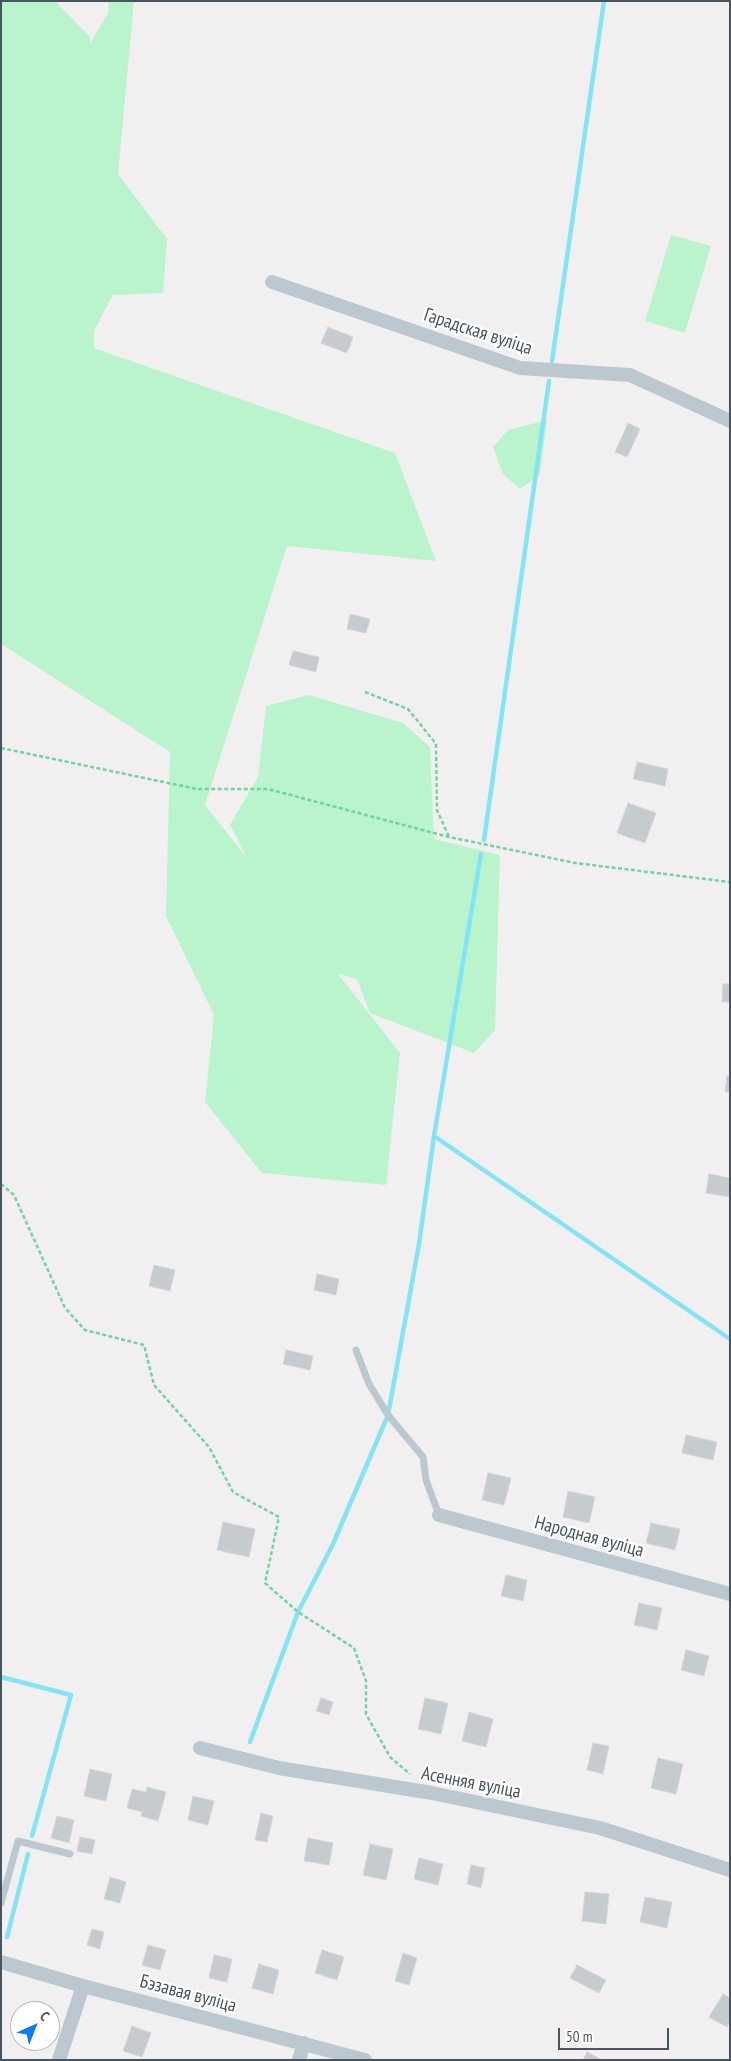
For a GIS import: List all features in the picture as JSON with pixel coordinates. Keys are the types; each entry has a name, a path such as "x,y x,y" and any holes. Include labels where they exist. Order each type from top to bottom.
{"street":[{"name":"Гарадская вуліца","path":"272,282 520,368 630,375 730,421"},
{"name":"Народная вуліца","path":"439,1515 730,1594"},
{"name":"Асенняя вуліца","path":"200,1748 279,1768 432,1793 600,1828 730,1870"},
{"name":"Бэзавая вуліца","path":"1,1962 83,1986 365,2060"},
{"path":"59,2060 83,1986"},
{"path":"299,2060 304,2043"}],"lane":[{"path":"356,1350 369,1384 388,1415 423,1457 426,1480 439,1515"},
{"path":"1,1903 18,1841 70,1854"}],"path":[{"path":"365,692 408,709 436,744 437,810 449,837"},
{"path":"1,748 197,789 268,789 449,837 575,863 730,882"},
{"path":"1,1184 14,1195 65,1308 85,1330 144,1345 154,1385 209,1447 233,1492 279,1518 265,1583 298,1612 354,1648 366,1681 366,1714 390,1758 411,1775"}],"green space":[{"path":"1,1 55,1 90,37 90,44 108,13 109,1 134,1 118,174 167,239 163,293 113,295 94,331 94,348 395,453 436,561 287,546 205,805 247,858 230,825 258,777 266,706 309,695 403,723 430,747 434,839 500,855 495,1030 474,1053 370,1013 357,979 338,974 400,1053 386,1185 262,1173 205,1102 214,1015 166,916 170,752 1,644"},
{"path":"671,235 711,246 685,333 645,321"},
{"path":"547,420 540,475 520,489 503,474 493,447 508,430"}],"building":[{"path":"328,327 353,337 347,353 321,343"},
{"path":"628,423 640,429 627,457 615,452"},
{"path":"350,614 370,619 366,633 347,629"},
{"path":"293,651 319,657 316,672 289,665"},
{"path":"637,762 668,769 665,786 633,779"},
{"path":"628,803 656,813 645,843 617,833"},
{"path":"723,984 730,984 730,1002 722,1002"},
{"path":"727,1076 730,1076 730,1092 725,1092"},
{"path":"709,1174 730,1178 730,1197 706,1193"},
{"path":"154,1265 175,1270 170,1291 149,1286"},
{"path":"317,1274 339,1279 336,1295 314,1290"},
{"path":"286,1350 313,1356 310,1370 283,1364"},
{"path":"686,1435 717,1442 713,1460 682,1453"},
{"path":"488,1473 511,1478 504,1505 482,1500"},
{"path":"568,1491 595,1497 589,1523 563,1517"},
{"path":"223,1522 255,1529 249,1557 217,1550"},
{"path":"651,1523 680,1529 675,1550 646,1543"},
{"path":"506,1575 527,1580 523,1601 501,1596"},
{"path":"639,1603 662,1608 657,1630 634,1625"},
{"path":"686,1650 709,1656 704,1676 681,1670"},
{"path":"321,1698 333,1702 329,1715 316,1711"},
{"path":"425,1698 448,1703 441,1734 418,1729"},
{"path":"469,1712 493,1719 486,1747 462,1741"},
{"path":"593,1743 609,1746 603,1774 587,1770"},
{"path":"658,1758 683,1764 676,1794 651,1788"},
{"path":"90,1769 112,1774 106,1801 84,1796"},
{"path":"147,1787 166,1792 158,1821 141,1816 142,1812 127,1808 132,1789 146,1792"},
{"path":"193,1796 214,1801 208,1825 188,1820"},
{"path":"261,1813 273,1816 267,1842 255,1840"},
{"path":"57,1816 74,1820 69,1843 51,1838"},
{"path":"80,1837 95,1840 92,1854 77,1851"},
{"path":"308,1838 333,1843 329,1865 304,1861"},
{"path":"370,1844 393,1849 386,1880 363,1875"},
{"path":"419,1858 443,1864 438,1885 414,1879"},
{"path":"471,1865 485,1868 481,1888 467,1884"},
{"path":"110,1877 126,1882 120,1903 104,1899"},
{"path":"585,1892 609,1894 606,1924 582,1921"},
{"path":"645,1897 672,1902 667,1928 640,1922"},
{"path":"92,1929 104,1932 100,1949 87,1945"},
{"path":"148,1945 166,1950 160,1970 142,1965"},
{"path":"322,1950 344,1957 337,1980 315,1973"},
{"path":"403,1953 417,1958 409,1985 395,1981"},
{"path":"214,1955 232,1959 227,1982 209,1978"},
{"path":"259,1964 279,1970 273,1994 252,1988"},
{"path":"577,1965 606,1980 599,1993 570,1978"},
{"path":"723,1994 730,1998 730,2022 727,2027 709,2017"},
{"path":"132,2026 151,2033 142,2057 123,2051"},
{"path":"587,2052 602,2060 583,2060"}],"waterway":[{"path":"552,361 604,1"},
{"path":"484,840 549,381"},
{"path":"250,1742 298,1612 333,1544 388,1415 419,1244 434,1136 481,854"},
{"path":"434,1136 730,1339"},
{"path":"1,1677 71,1695 32,1836"},
{"path":"7,1937 28,1854"}]}
